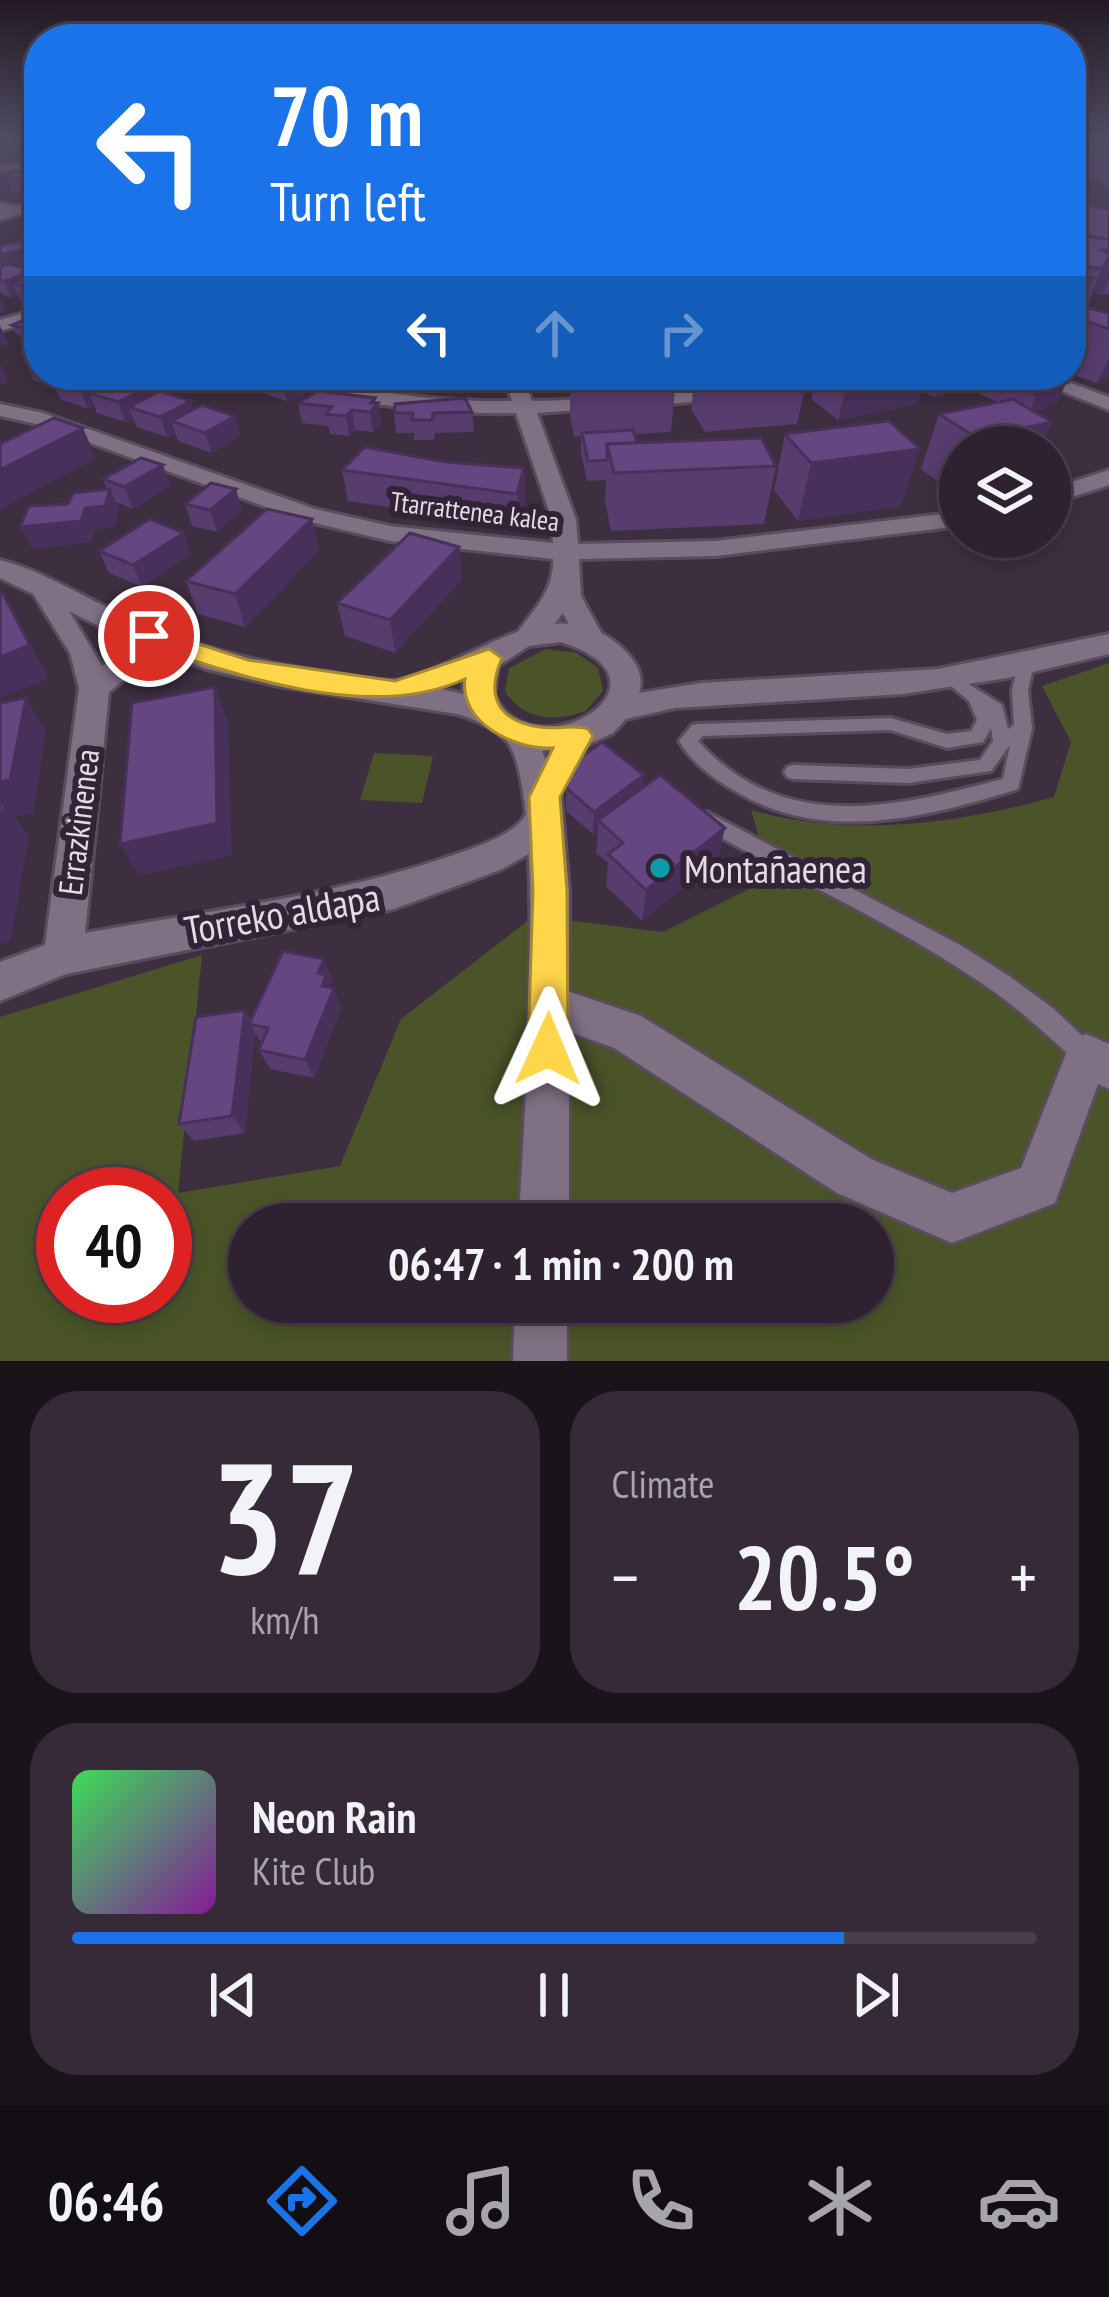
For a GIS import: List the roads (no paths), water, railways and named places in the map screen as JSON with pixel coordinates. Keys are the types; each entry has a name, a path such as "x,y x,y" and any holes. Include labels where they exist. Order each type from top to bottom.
{"street":[{"path":"0,212 24,208"},
{"path":"18,210 24,211"},
{"path":"336,390 395,404 524,406 744,390"},
{"path":"395,690 444,678 489,658 530,636 552,609 565,567 561,509 518,390"},
{"path":"1071,390 1109,404"},
{"name":"Ttarrattenea kalea","path":"0,410 358,527 565,567 832,540 939,522"},
{"path":"1071,489 1109,477"},
{"path":"0,568 181,650 245,669 395,690 486,711 519,734 578,736 611,721 622,709 629,683 605,650 565,567"},
{"name":"Errazkinenea","path":"42,587 84,653 94,688 63,956"},
{"path":"530,636 562,633 712,690"},
{"path":"622,709 712,690 839,689 948,677 1109,644"},
{"path":"94,688 130,662 181,650"},
{"path":"486,711 477,683 489,658"},
{"path":"519,734 545,805"},
{"path":"544,1203 549,1005 545,805 557,764 578,736"},
{"name":"Torreko aldapa","path":"0,982 63,956 394,893 487,859 528,837 545,805"},
{"path":"549,1005 626,1030 854,1176 952,1218 1038,1186 1098,1062"},
{"path":"540,1361 541,1323"}],"lane":[{"path":"976,697 986,720 977,737 947,741 890,724 698,730 688,741 695,753 752,795 817,818 899,812 1011,784 1023,728 1020,690 1026,664"},
{"path":"948,677 996,710 1002,742"},
{"path":"793,772 908,776 985,766 1002,742 1023,728"},
{"path":"690,809 766,855 933,940 1042,1010 1098,1062"}],"place":[{"name":"Montañaenea","path":"660,868"}]}
